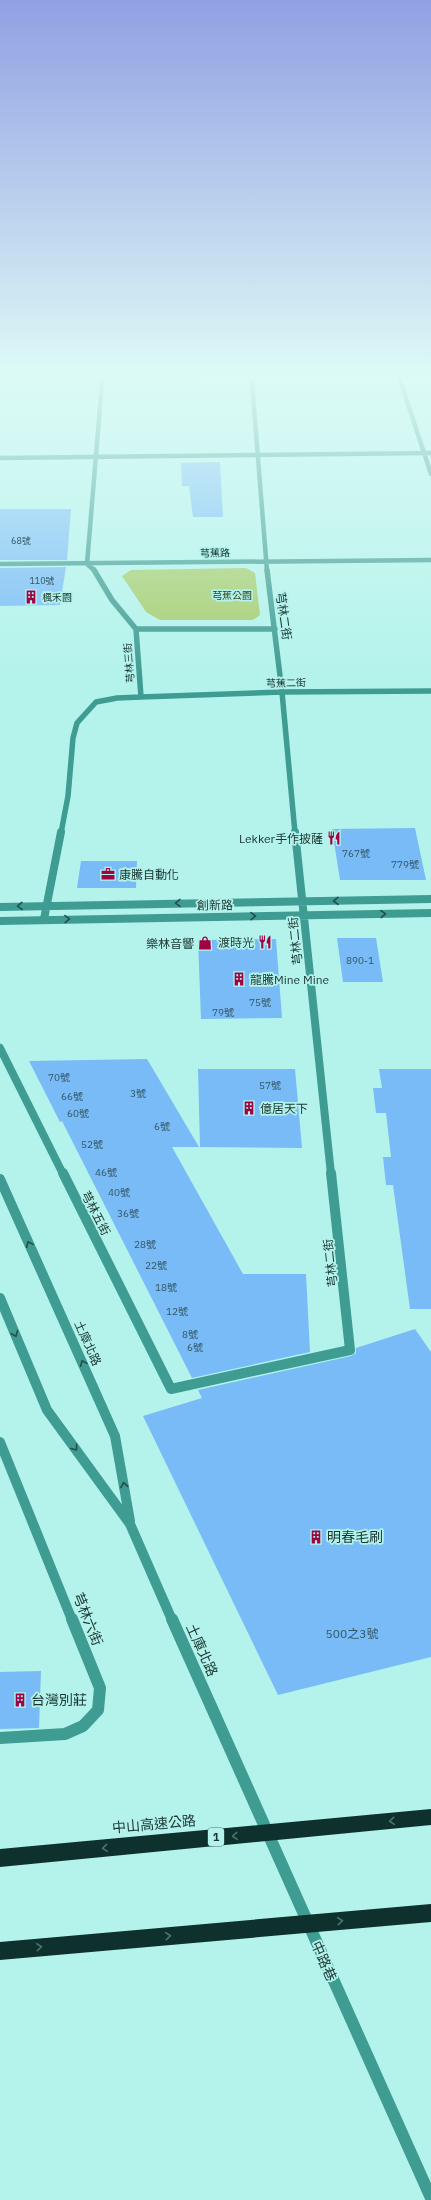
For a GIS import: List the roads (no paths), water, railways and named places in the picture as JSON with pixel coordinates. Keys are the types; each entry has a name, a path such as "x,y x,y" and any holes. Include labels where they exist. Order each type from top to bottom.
{"highway":[{"name":"中山高速公路","path":"0,1858 431,1817"},
{"path":"0,1951 431,1913"}],"street":[{"path":"87,564 95,473"},
{"name":"芎林二街","path":"171,1389 350,1350 303,915 282,692 266,562 259,473"},
{"name":"芎蕉路","path":"0,564 431,560"},
{"name":"芎林三街","path":"44,919 68,796 73,738 77,723 88,714 96,702 117,698 140,698 136,629 112,600 95,571 87,564"},
{"path":"136,629 275,629"},
{"name":"芎蕉二街","path":"140,698 282,692 431,691"},
{"name":"創新路","path":"0,907 431,899"},
{"name":"創新路","path":"0,921 431,913"},
{"name":"芎林五街","path":"0,1048 171,1389"},
{"name":"土庫北路","path":"0,1179 115,1436 130,1524"},
{"name":"土庫北路","path":"0,1298 46,1410 130,1524 218,1723"},
{"name":"芎林六街","path":"0,1442 100,1688 98,1710 83,1726 65,1734 0,1738"},
{"name":"中路巷","path":"218,1723 431,2198"}],"place":[{"name":"楓禾園","path":"31,597"},
{"name":"Lekker手作披薩","path":"334,838"},
{"name":"康騰自動化","path":"108,874"},
{"name":"渡時光","path":"265,942"},
{"name":"樂林音響","path":"205,943"},
{"name":"龍騰Mine Mine","path":"239,979"},
{"name":"億居天下","path":"249,1108"},
{"name":"明春毛刷","path":"316,1537"},
{"name":"台灣別莊","path":"20,1700"}],"park label":[{"name":"芎蕉公園","path":"232,595"}]}
